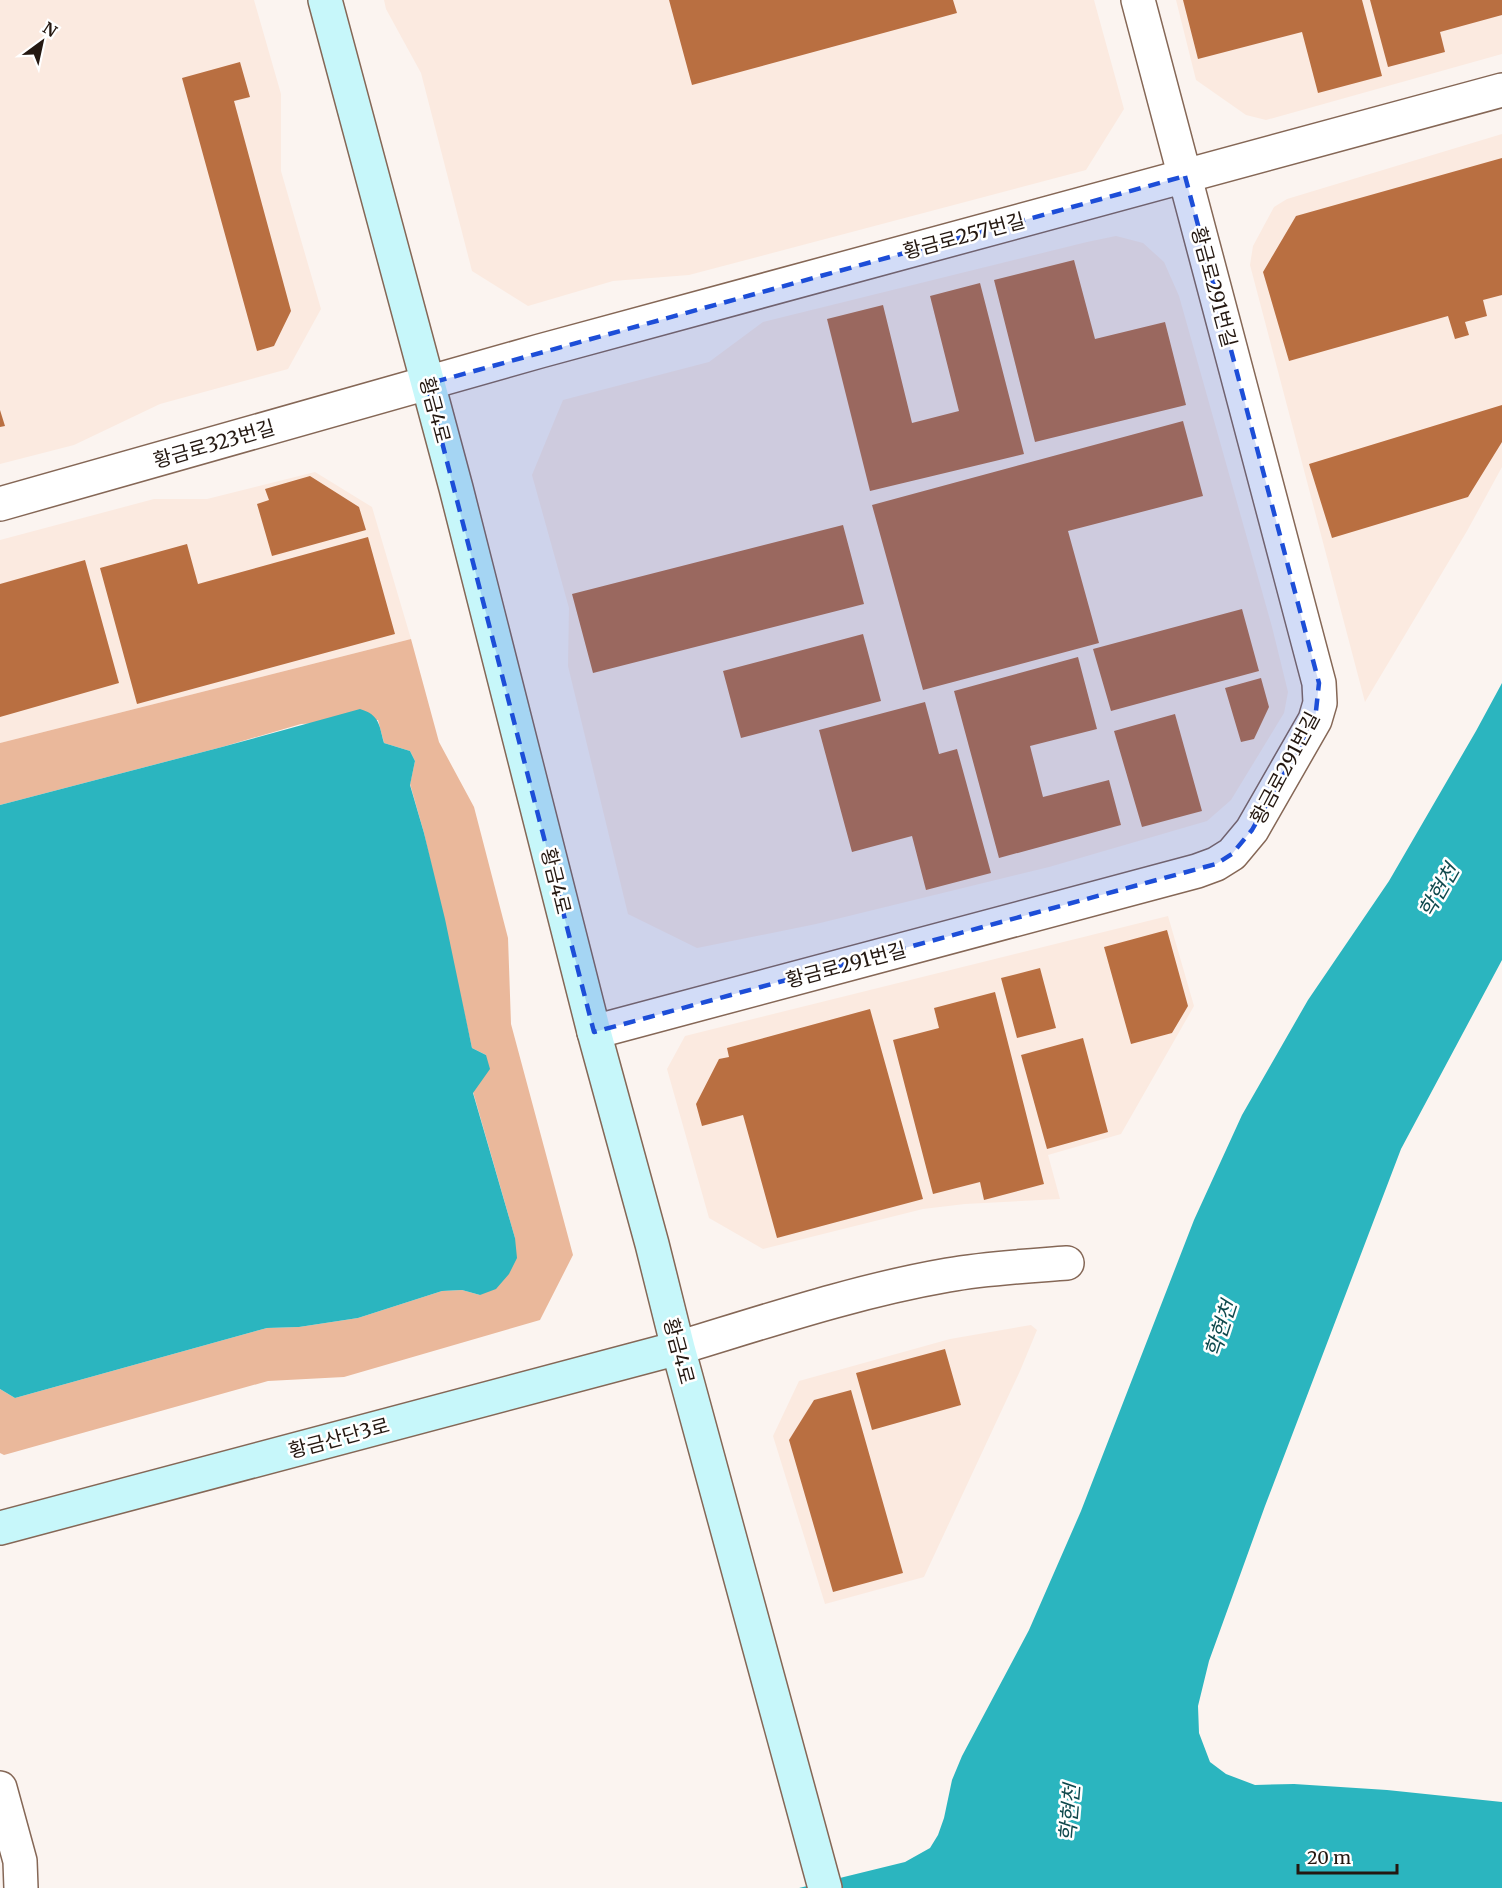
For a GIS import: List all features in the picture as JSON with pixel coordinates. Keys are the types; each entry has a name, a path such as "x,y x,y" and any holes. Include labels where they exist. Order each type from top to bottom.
{"street":[{"name":"황금4로","path":"325,0 456,488 594,1032 825,1888"},
{"name":"황금로291번길","path":"594,1032 1197,871 1216,864 1232,854 1252,830 1315,720 1320,703 1319,683 1138,0"},
{"name":"황금로257번길","path":"427,384 1502,90"},
{"name":"황금로323번길","path":"0,504 427,384"},
{"path":"678,1348 896,1285 962,1273 1067,1263"},
{"name":"황금산단3로","path":"0,1528 678,1348"},
{"path":"0,1788 20,1861 21,1888"}],"highlighted area":[{"path":"1185,176 1319,683 1315,720 1252,830 1232,854 1216,864 594,1032 427,384"}],"shaded area":[{"path":"0,0 254,0 281,94 281,171 321,309 288,369 160,404 74,445 0,464"},
{"path":"384,0 1094,0 1124,109 1086,170 689,275 613,281 528,306 472,271 421,73 386,9"},
{"path":"1176,0 1502,0 1502,54 1266,120 1246,115 1196,80"},
{"path":"1502,134 1502,467 1467,531 1365,702 1250,265 1253,246 1274,207 1287,199"},
{"path":"1116,236 1143,243 1164,262 1179,296 1272,627 1288,692 1284,713 1231,800 1207,821 1049,867 816,924 697,948 628,914 568,666 569,608 532,475 563,400 709,362 763,322"},
{"path":"315,472 372,507 411,639 0,743 0,540 154,499 207,499"},
{"path":"411,639 439,742 474,807 508,938 511,1024 573,1255 540,1320 344,1377 268,1381 4,1455 0,1453 0,1389 15,1398 267,1328 299,1327 358,1318 442,1291 462,1290 480,1295 515,1238 473,1092 486,1055 472,1048 424,833 410,784 415,761 410,751 384,743 378,720 301,724 0,805 0,743"},
{"path":"1168,916 1194,1006 1121,1134 1048,1155 1060,1199 965,1204 923,1209 763,1249 709,1218 667,1069 685,1036"},
{"path":"1031,1325 1037,1330 1020,1371 924,1577 825,1604 773,1436 799,1381 950,1339"}],"water":[{"name":"학현천","path":"1502,683 1502,960 1401,1149 1265,1506 1209,1661 1198,1706 1199,1733 1210,1762 1226,1774 1255,1785 1294,1784 1387,1790 1502,1802 1502,1888 799,1888 905,1862 930,1848 938,1835 952,1780 962,1756 1029,1630 1081,1511 1194,1220 1242,1115 1308,1000 1389,881"},
{"path":"360,709 367,711 375,718 384,743 410,751 415,761 410,785 445,919 472,1048 486,1055 490,1069 473,1093 515,1238 517,1258 509,1274 496,1289 480,1295 462,1290 442,1291 358,1318 299,1327 267,1328 15,1398 0,1389 0,805"}],"building":[{"path":"669,0 953,0 957,13 692,85"},
{"path":"1183,0 1362,0 1382,76 1318,93 1302,32 1198,59"},
{"path":"1370,0 1502,0 1502,15 1440,32 1445,52 1388,67"},
{"path":"240,62 250,97 234,101 291,311 274,346 257,351 182,78"},
{"path":"1502,158 1502,295 1483,300 1487,316 1465,322 1469,335 1455,339 1448,316 1289,361 1263,272 1296,216"},
{"path":"1074,260 1095,339 1165,322 1186,405 1035,442 994,280"},
{"path":"980,283 1024,454 870,491 827,319 883,305 912,423 959,411 930,296"},
{"path":"1502,405 1502,442 1468,497 1332,538 1309,464"},
{"path":"0,410 5,426 0,427"},
{"path":"1183,421 1203,496 1068,531 1099,643 923,690 872,505"},
{"path":"310,476 359,507 366,530 272,556 257,504 269,500 265,489"},
{"path":"843,525 864,604 593,673 572,594"},
{"path":"368,537 395,634 137,704 100,568 187,544 198,584"},
{"path":"85,560 119,683 0,717 0,584"},
{"path":"1242,609 1259,671 1111,711 1093,649"},
{"path":"863,634 881,701 741,738 723,671"},
{"path":"1078,657 1097,729 1030,746 1043,797 1109,780 1121,825 999,858 954,691"},
{"path":"1261,678 1269,707 1254,739 1241,742 1225,688"},
{"path":"925,702 939,754 957,749 991,873 926,890 912,836 852,852 819,730"},
{"path":"1175,714 1202,811 1142,827 1114,731"},
{"path":"1167,930 1188,1006 1172,1033 1131,1044 1104,947"},
{"path":"1040,968 1056,1028 1017,1038 1001,978"},
{"path":"995,992 1044,1184 984,1200 980,1182 933,1194 893,1040 939,1028 934,1008"},
{"path":"870,1009 923,1199 777,1238 743,1115 702,1126 696,1104 719,1059 729,1057 727,1048"},
{"path":"1083,1038 1108,1132 1047,1149 1021,1055"},
{"path":"945,1349 961,1405 872,1430 856,1373"},
{"path":"851,1390 903,1573 833,1592 789,1440 814,1400"}]}
